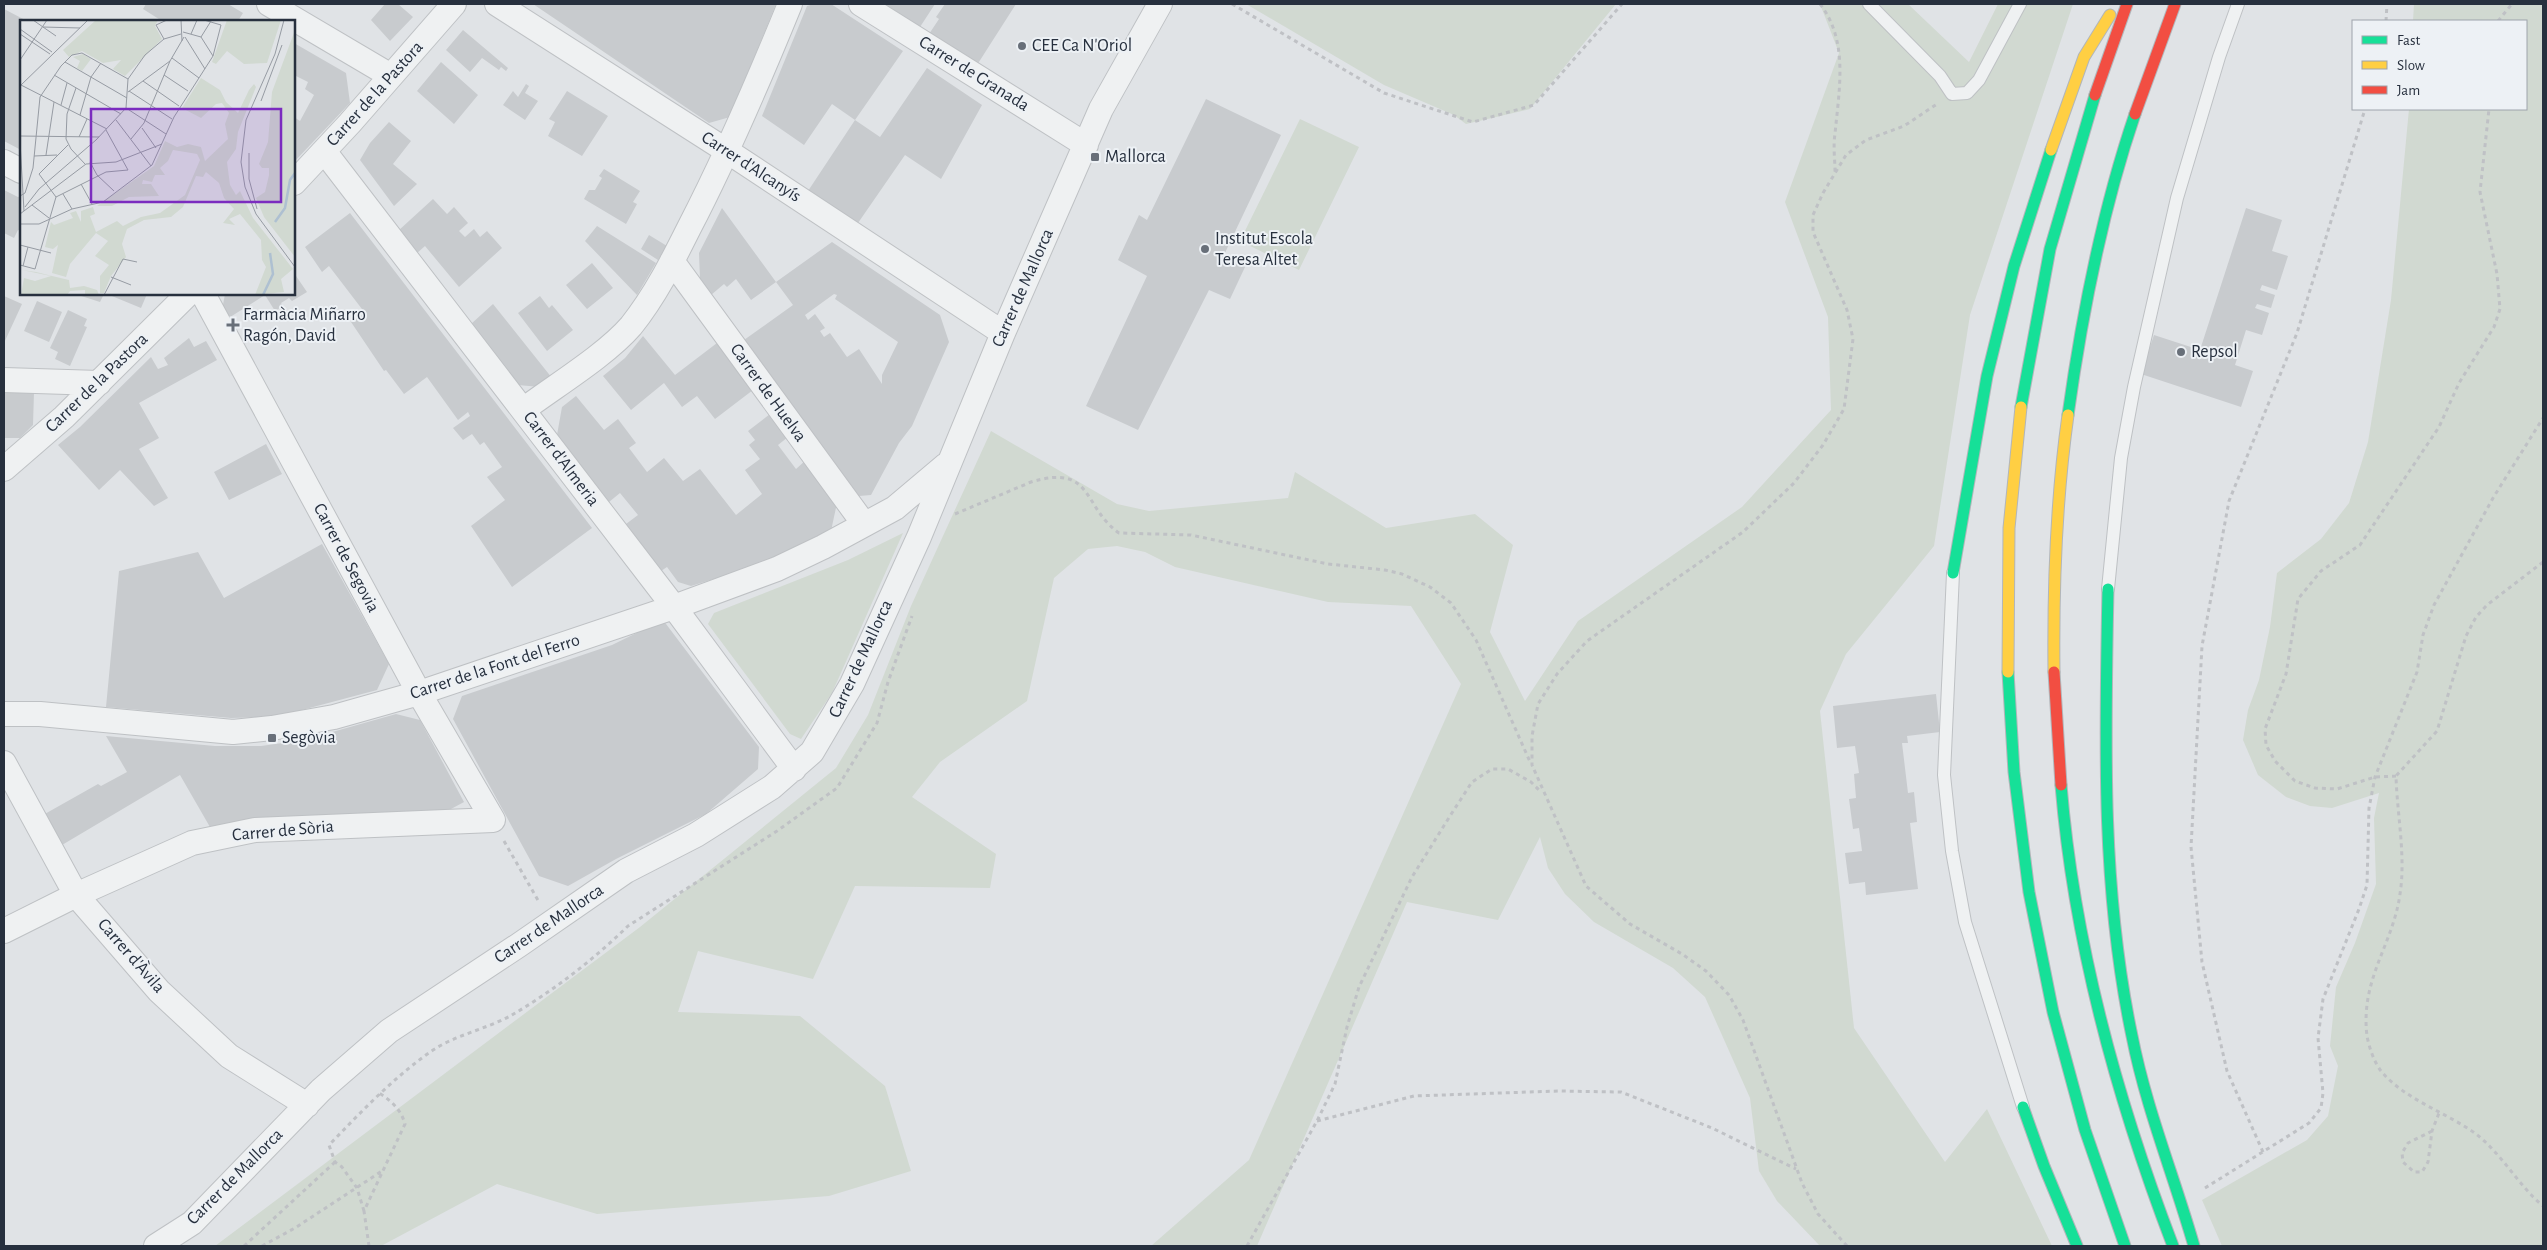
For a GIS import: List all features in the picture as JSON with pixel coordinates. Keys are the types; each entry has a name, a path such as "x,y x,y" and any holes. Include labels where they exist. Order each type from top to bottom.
{"highway":[{"path":"1953,574 1987,376 2014,266 2056,134 2084,56 2119,4"},
{"path":"2125,1246 2084,1132 2042,970 2020,842 2009,717 2008,651 2009,534 2013,485 2032,339 2046,269 2076,153 2127,4"},
{"path":"2173,1246 2130,1128 2097,1009 2083,948 2072,886 2057,763 2052,637 2055,522 2062,449 2082,320 2120,161 2159,45 2175,4"},
{"path":"2108,589 2106,812 2109,879 2116,942 2126,1008 2141,1077 2154,1125 2194,1246"},
{"path":"2024,1107 2044,1166 2077,1246"}],"street":[{"path":"269,4 391,76"},
{"name":"Carrer de la Pastora","path":"295,182 454,4"},
{"name":"Carrer d'Alcanyís","path":"497,4 727,151 1003,333"},
{"path":"524,410 594,358 630,326 662,282 727,151 790,4"},
{"name":"Carrer de Granada","path":"862,4 1086,145"},
{"name":"Carrer de Mallorca","path":"156,1246 192,1224 307,1105 389,1031 520,945 626,871 696,835 772,787 794,769 817,744 852,684 919,537 1003,333 1101,109 1160,4"},
{"name":"Carrer d'Almeria","path":"324,151 524,410 794,769"},
{"path":"4,162 20,170"},
{"name":"Carrer de Huelva","path":"672,261 864,524"},
{"name":"Carrer de la Pastora","path":"4,469 64,417 187,295"},
{"name":"Carrer de Segovia","path":"204,295 419,694 493,820"},
{"path":"4,380 99,383"},
{"name":"Carrer de la Font del Ferro","path":"4,714 40,714 233,732 272,728 334,717 419,694 674,608 777,568 823,547 895,508 948,464"},
{"name":"Carrer d'Àvila","path":"4,763 76,895 159,991 229,1056 307,1105"},
{"name":"Carrer de Sòria","path":"4,931 76,895 192,843 255,830 493,820"}],"lane":[{"path":"1869,4 1940,76 1952,94 1967,93 1980,80 2020,4"},
{"path":"2108,589 2121,458 2134,387 2180,190 2219,57 2238,4"},
{"path":"1953,574 1944,774 1952,851 1965,922 2024,1107"}],"path":[{"path":"1232,4 1384,93 1473,122 1534,105 1622,4"},
{"path":"1820,4 1827,14 1839,46 1841,67 1834,136 1835,173"},
{"path":"2386,20 2387,4"},
{"path":"2499,20 2512,4"},
{"path":"1532,765 1532,736 1538,704 1557,674 1587,641 1743,532 1794,483 1823,445 1844,409 1853,339 1847,310 1814,232 1814,215 1823,192 1846,155 1866,140 1904,126 1952,94"},
{"path":"2263,1152 2227,1071 2202,962 2191,847 2202,646 2229,501 2297,333 2365,110"},
{"path":"2396,776 2375,777 2337,789 2315,788 2295,781 2275,761 2266,745 2265,729 2286,674 2298,599 2321,571 2360,545 2439,427 2459,383 2494,327 2500,309 2497,274 2480,192 2488,110"},
{"path":"2206,1188 2309,1123 2321,1108 2323,1093 2318,1038 2323,999 2360,909 2366,885 2369,808 2375,777 2417,672 2423,635 2434,605 2493,498 2543,418"},
{"path":"951,515 1037,480 1066,478 1077,482 1086,491 1097,510 1119,533 1191,535 1319,563 1385,570 1430,586 1443,596 1459,614 1476,640 1543,794 1586,886 1630,924 1682,954 1706,971 1729,995 1743,1020 1797,1169 1818,1214 1847,1246"},
{"path":"2543,562 2487,605 2476,617 2466,636 2437,731 2396,776 2401,892 2396,915 2372,980 2365,1017 2369,1046 2380,1070 2398,1086 2477,1135 2543,1206"},
{"path":"369,1246 364,1211 357,1188 342,1167 335,1162 329,1145 379,1093 435,1049 509,1016 546,992 607,946 628,926 777,831 837,788 877,722 888,682 914,612"},
{"path":"1247,1246 1317,1122 1335,1084 1347,1027 1359,987 1412,876 1472,782 1492,769 1508,769 1531,782 1543,794"},
{"path":"493,820 532,892"},
{"path":"1317,1122 1414,1096 1558,1091 1621,1092 1712,1128 1797,1169"},
{"path":"364,1211 405,1124 402,1115 390,1100 379,1093"},
{"path":"2432,1131 2408,1143 2402,1154 2403,1162 2414,1172 2422,1172 2426,1167 2432,1131 2439,1113"},
{"path":"244,1246 335,1162"},
{"path":"262,1246 383,1171"}],"shaded area":[{"path":"1246,4 1616,4 1530,109 1466,124 1454,115 1384,85"},
{"path":"1820,4 1908,4 1969,62 1998,4 2073,4 1970,315 1934,546 1846,654 1820,711 1854,1028 1945,1162 1987,1109 2052,1246 1820,1246 1777,1201 1759,1171 1750,1098 1705,997 1673,968 1594,922 1565,894 1548,868 1540,837 1498,920 1407,902 1257,1246 1151,1246 1249,1160 1461,684 1411,606 1328,602 1175,567 1145,552 1117,546 1088,549 1054,578 1027,701 940,762 912,797 996,854 990,888 855,886 813,979 698,951 678,1012 800,1016 885,1086 911,1171 829,1196 597,1214 497,1184 381,1246 215,1246 640,927 836,768 868,715 911,606 991,431 1117,504 1149,511 1288,498 1295,472 1386,528 1475,514 1513,545 1490,632 1525,701 1578,621 1742,507 1831,410 1828,317 1785,202 1839,53"},
{"path":"2414,4 2543,4 2543,1246 2222,1246 2202,1200 2307,1140 2328,1116 2338,1066 2330,1046 2336,987 2355,943 2376,884 2374,818 2379,793 2332,808 2310,806 2286,797 2258,775 2243,740 2248,710 2259,680 2270,627 2277,573 2321,539 2349,503 2368,442 2391,300 2409,110 2527,110 2527,20 2413,20"},
{"path":"1300,119 1359,147 1299,270 1240,241"},
{"path":"903,533 832,693 801,739 790,734 708,624 714,613 848,560"}],"building":[{"path":"146,4 228,4 243,13 239,20 160,20 143,9"},
{"path":"385,4 398,4 413,17 390,41 371,20"},
{"path":"533,4 776,4 730,117 709,123"},
{"path":"831,4 903,51 855,120 832,104 804,145 762,116 807,6"},
{"path":"885,4 935,4 920,27"},
{"path":"945,4 1016,4 977,65 929,34 939,19 936,17"},
{"path":"4,9 25,20 20,20 20,149 4,141"},
{"path":"463,30 508,68 506,71 501,67 499,70 482,58 470,72 446,50"},
{"path":"295,44 346,73 350,103 295,161 295,118 300,121 314,95 305,89 308,82 295,76"},
{"path":"441,62 478,95 454,124 417,91"},
{"path":"927,68 982,105 941,179 905,155 858,223 808,191 855,120 880,137"},
{"path":"526,84 529,86 525,93 538,101 525,120 503,105 513,91 518,97"},
{"path":"567,91 608,116 582,156 548,136 555,122 549,119"},
{"path":"1206,99 1281,135 1223,257 1245,267 1230,299 1209,290 1138,430 1086,406 1147,276 1118,260 1139,215 1147,220"},
{"path":"389,122 411,141 393,164 417,184 394,206 360,160 370,143"},
{"path":"604,169 640,191 633,202 637,204 626,224 584,199 589,190 595,190 602,178 599,176"},
{"path":"4,190 20,196 20,231 18,230 14,238 4,233"},
{"path":"433,199 447,214 454,207 468,223 459,231 465,237 474,229 480,237 487,231 502,248 459,287 425,246 416,254 398,231"},
{"path":"722,208 776,282 751,300 736,279 727,287 724,284 711,295 700,279 699,253"},
{"path":"2246,208 2282,220 2272,251 2288,256 2277,290 2262,285 2260,290 2275,295 2271,308 2257,304 2255,308 2269,313 2262,335 2246,330 2235,365 2253,371 2241,407 2141,374 2154,335 2200,350"},
{"path":"350,213 592,528 512,587 471,526 505,500 487,477 502,467 484,442 480,445 472,434 463,440 453,428 470,416 468,412 458,420 427,377 404,394 386,370 384,371 351,322 365,313 329,266 322,272 305,247"},
{"path":"597,226 656,263 637,295 585,241"},
{"path":"649,235 667,246 658,260 641,249"},
{"path":"832,242 940,315 949,342 912,426 899,443 871,495 859,496 744,340 793,305 776,282","holes":["834,294 837,295 835,299 898,342 882,375 882,384 859,349 847,357 830,333 824,337 820,331 825,328 815,314 808,320 805,315"]},
{"path":"592,263 613,288 587,309 566,285"},
{"path":"295,274 307,292 292,301 289,298 281,303 283,306 275,311 265,295 295,295"},
{"path":"78,295 104,295 100,302"},
{"path":"109,295 147,295 141,308"},
{"path":"225,295 265,295 227,319 222,310"},
{"path":"4,296 22,304 4,343"},
{"path":"540,296 549,308 552,305 573,330 547,351 518,313"},
{"path":"37,301 62,312 49,342 24,331"},
{"path":"493,304 552,378 540,387 518,385 471,324"},
{"path":"68,310 87,319 84,326 87,327 70,366 55,359 58,352 50,348"},
{"path":"643,336 675,375 717,343 753,390 715,419 697,396 682,407 664,383 631,410 603,376 625,358"},
{"path":"189,338 194,347 206,341 217,360 139,403 159,438 139,449 168,498 154,506 120,470 99,490 58,445 80,427 151,357 158,369 168,365 164,358"},
{"path":"4,392 34,392 33,425 20,438 4,438"},
{"path":"576,396 604,430 618,419 636,443 629,448 647,472 664,458 683,481 700,469 736,515 762,494 745,470 760,459 749,445 755,440 748,431 770,414 788,437 778,445 796,469 806,460 837,503 831,531 759,565 691,586 678,582 667,567 661,571 626,524 638,515 620,493 609,502 557,435 562,407"},
{"path":"266,444 282,474 229,500 214,472"},
{"path":"322,544 389,664 377,690 287,714 265,717 231,718 106,707 119,571 198,552 224,598"},
{"path":"663,620 759,747 758,769 706,814 616,859 568,886 539,876 453,719 462,696 612,645"},
{"path":"1936,694 1940,732 1907,736 1908,743 1902,743 1908,793 1914,792 1917,822 1910,823 1918,889 1866,895 1865,882 1849,884 1845,853 1862,851 1859,828 1853,829 1849,799 1856,798 1854,774 1859,773 1855,746 1837,748 1833,706"},
{"path":"396,714 420,720 464,802 438,816 214,834 180,775 62,845 43,815 98,784 101,786 127,772 106,736 215,746 261,746 304,740"}],"traffic: fast":[{"path":"2021,407 2050,249 2095,95"},
{"path":"2068,415 2094,263 2123,151 2135,114"},
{"path":"1953,573 1987,376 2014,266 2051,150"},
{"path":"2108,589 2106,701 2107,814 2110,870 2122,981 2132,1036 2152,1116 2194,1246"},
{"path":"2008,672 2014,772 2029,892 2053,1012 2085,1130 2125,1246"},
{"path":"2061,785 2076,903 2100,1019 2133,1133 2173,1246"},
{"path":"2023,1107 2044,1166 2077,1246"}],"traffic: slow":[{"path":"2051,150 2084,57 2110,15"},
{"path":"2008,672 2009,528 2021,407"},
{"path":"2054,672 2056,543 2068,415"}],"traffic: jam":[{"path":"2095,95 2127,4"},
{"path":"2135,114 2175,4"},
{"path":"2054,672 2061,785"}],"place":[{"name":"CEE Ca N'Oriol","path":"1022,46"},
{"name":"Mallorca","path":"1095,157"},
{"name":"Institut Escola Teresa Altet","path":"1205,249"},
{"name":"Farmàcia Miñarro Ragón, David","path":"233,325"},
{"name":"Repsol","path":"2181,352"},
{"name":"Segòvia","path":"272,738"}]}
